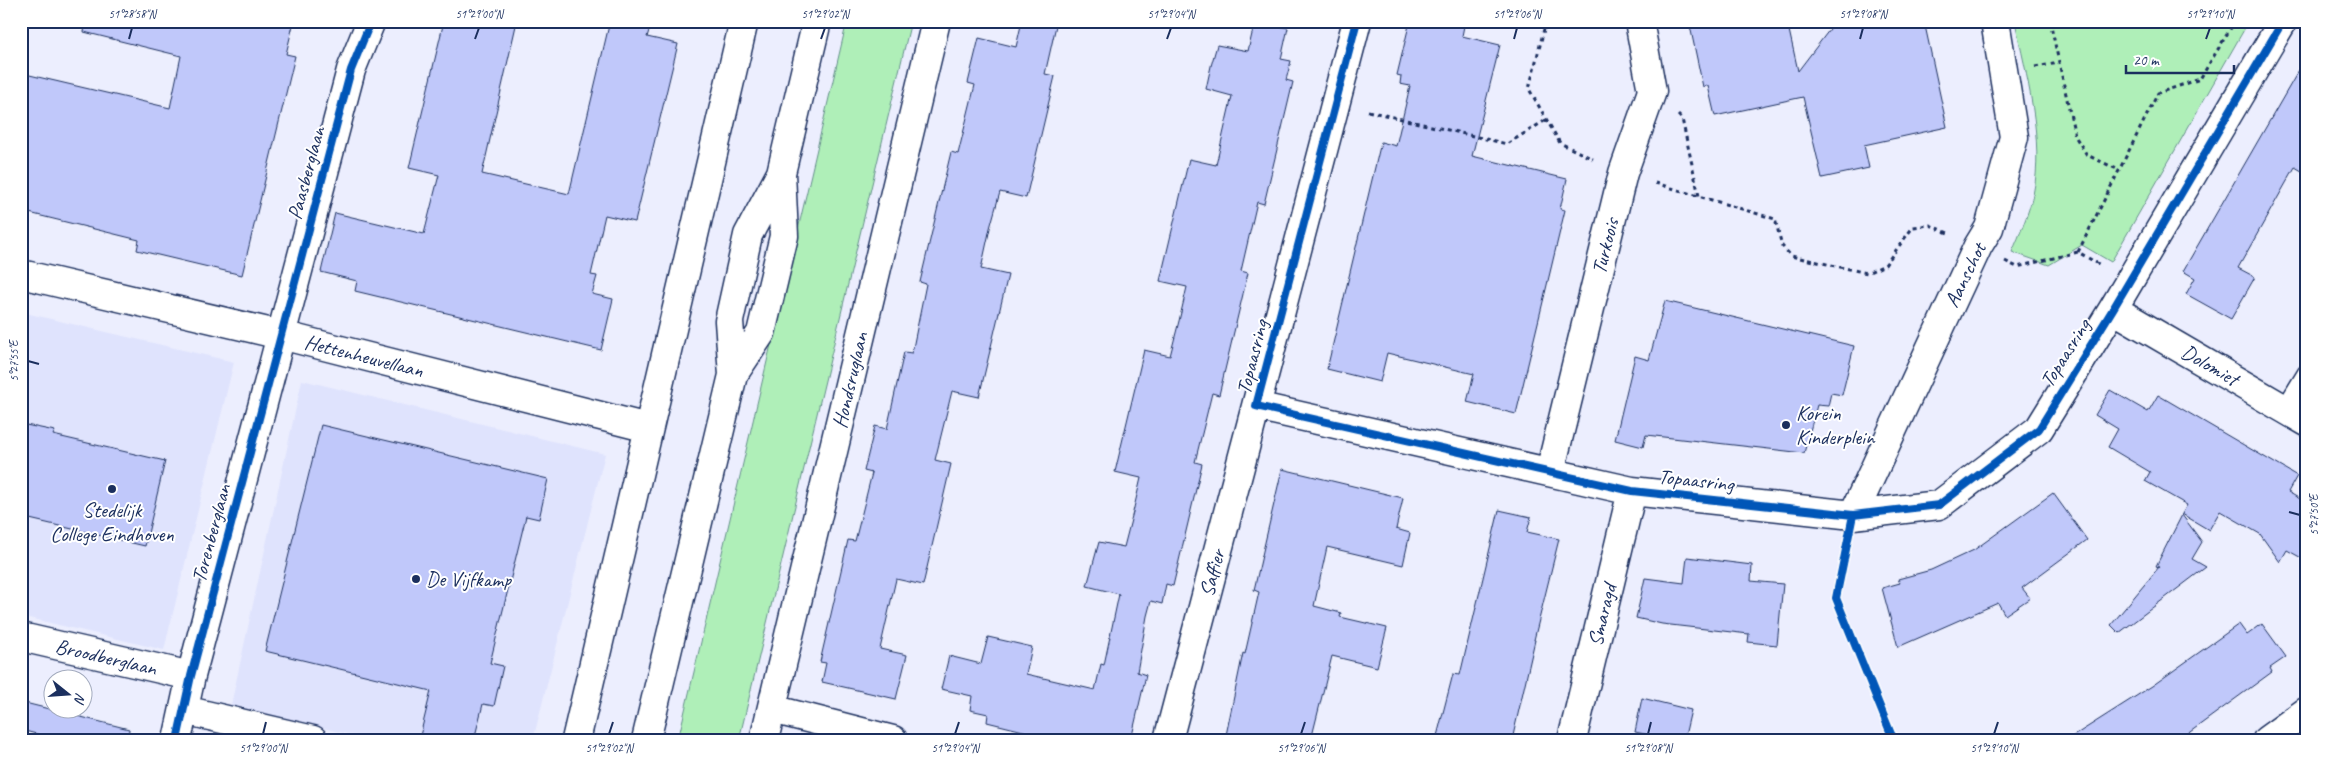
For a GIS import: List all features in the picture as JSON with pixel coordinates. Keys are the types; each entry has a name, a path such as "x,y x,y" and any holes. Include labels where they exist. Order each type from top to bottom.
{"street":[{"name":"Paasberglaan","path":"281,336 351,70 371,21"},
{"path":"576,740 744,21"},
{"path":"646,740 733,375 729,322 748,235 781,173 817,21"},
{"name":"Hondsruglaan","path":"764,740 936,21"},
{"name":"Topaasring","path":"1357,21 1256,406 1632,491 1853,515 1939,505 2039,429 2113,309 2283,21"},
{"name":"Turkoois","path":"1550,472 1623,173 1652,91 1640,21"},
{"name":"Aanschot","path":"1853,515 1978,246 1989,228 2014,137 1995,21"},
{"path":"733,375 761,333 782,246 784,236 781,173"},
{"name":"Hettenheuvellaan","path":"21,274 281,336 648,428"},
{"name":"Dolomiet","path":"2113,309 2296,416"},
{"name":"Torenberglaan","path":"177,740 191,676 281,336"},
{"name":"Saffier","path":"1168,740 1256,406"},
{"name":"Smaragd","path":"1572,740 1632,491"},
{"name":"Broodberglaan","path":"21,637 191,676"},
{"path":"772,709 893,740"},
{"path":"184,710 313,740"},
{"path":"2267,740 2307,711"}],"lane":[{"path":"2296,416 2307,373"}],"path":[{"path":"1546,21 1529,89 1560,143 1623,173 1775,219 1782,246 1791,256 1867,273 1885,265 1913,228 1930,224 1978,246 2017,267 2078,252 2128,282"},
{"path":"2050,21 2075,136 2087,155 2119,170"},
{"path":"2078,252 2158,93 2200,79 2235,21"},
{"path":"1652,91 1682,119 1699,196"},
{"path":"1335,103 1507,144 1546,120"}],"shaded area":[{"name":"Stedelijk College Eindhoven","path":"21,312 234,362 164,650 21,616"},
{"name":"De Vijfkamp","path":"302,380 605,454 533,740 371,740 231,705"}],"green space":[{"path":"847,21 911,21 739,740 678,740"},
{"path":"2015,21 2249,21 2111,262 2082,245 2049,265 2012,252 2033,195 2037,152 2033,108"}],"building":[{"path":"86,21 294,21 286,54 295,56 242,275 137,250 139,240 21,211 21,73 170,108 181,56 84,32"},
{"path":"444,21 517,21 482,174 569,194 610,21 652,21 647,37 678,44 635,222 605,215 591,275 597,276 592,294 613,299 601,350 355,291 357,281 321,272 335,213 424,234 439,175 409,168"},
{"path":"1022,21 1057,21 1045,74 1055,76 1026,198 1000,192 990,228 981,269 1008,275 979,397 952,391 935,460 951,464 923,585 896,579 880,649 907,655 896,699 822,682 826,663 820,662 848,540 855,541 872,473 864,471 875,426 887,429 904,352 912,353 926,284 920,282 951,152 958,154 975,85 968,83 979,38 1016,47"},
{"path":"1255,21 1288,28 1281,59 1291,61 1286,80 1293,82 1264,204 1257,202 1241,271 1248,273 1219,395 1212,393 1195,462 1202,464 1173,586 1166,584 1162,604 1151,601 1147,616 1137,672 1146,675 1131,740 1060,740 987,722 988,714 970,710 972,696 941,689 949,656 981,664 988,637 1032,647 1026,674 1095,690 1101,664 1104,665 1119,594 1087,586 1099,542 1124,547 1133,512 1141,478 1115,472 1144,350 1170,356 1179,321 1187,287 1160,281 1189,159 1216,165 1232,96 1206,89 1211,66 1217,45 1248,51"},
{"path":"1410,21 1465,21 1462,36 1500,45 1472,156 1567,179 1560,209 1565,210 1516,414 1467,402 1474,374 1387,353 1380,382 1327,369 1381,142 1396,146 1410,86 1400,84 1401,76 1397,75"},
{"path":"1689,21 1787,21 1798,71 1836,21 1924,21 1947,127 1864,145 1869,168 1822,178 1803,97 1715,116 1708,86 1703,87"},
{"path":"2307,56 2307,174 2295,167 2238,268 2255,277 2231,319 2186,294 2195,278 2183,271"},
{"path":"1665,301 1854,346 1842,395 1831,393 1828,406 1817,405 1804,453 1646,435 1643,447 1615,440 1635,356 1649,360"},
{"path":"2110,390 2148,412 2158,395 2297,476 2288,492 2307,503 2307,561 2287,550 2280,562 2260,534 2220,511 2209,530 2182,514 2187,505 2145,481 2150,472 2108,447 2118,429 2095,415"},
{"path":"21,424 55,431 53,435 165,461 145,546 21,517"},
{"path":"321,425 548,479 539,519 526,516 490,663 503,666 494,706 483,704 474,740 419,740 431,691 265,651"},
{"path":"1282,469 1403,498 1396,529 1410,533 1403,565 1327,547 1314,606 1341,613 1340,617 1387,628 1377,667 1332,656 1311,740 1225,740 1243,653 1245,654 1259,592 1254,590"},
{"path":"2053,493 2087,540 2022,588 2030,598 2005,615 1998,603 1898,647 1882,588 1900,583 1898,579 1931,570 1974,550"},
{"path":"1499,510 1531,517 1527,532 1559,539 1512,740 1436,740 1453,674 1460,675"},
{"path":"2182,515 2202,542 2192,559 2206,567 2119,633 2111,625 2159,567 2156,566"},
{"path":"1687,557 1752,565 1751,581 1783,584 1777,645 1748,642 1749,634 1662,624 1636,618 1645,578 1684,583"},
{"path":"2239,624 2247,635 2262,624 2286,657 2270,668 2272,672 2179,740 2067,740 2152,686"},
{"path":"1642,698 1691,710 1684,740 1649,740 1650,735 1635,732"},
{"path":"21,702 42,707 42,718 85,718 129,729 128,740 60,740 21,730"}],"cycle path":[{"path":"177,740 191,676 351,70 371,21"},
{"path":"1357,21 1256,406 1632,491 1853,515 1939,505 2039,429 2113,309 2283,21"},
{"path":"1853,515 1836,598 1891,734 1896,740"}],"place":[{"name":"Korein Kinderplein","path":"1786,425"},
{"name":"Stedelijk College Eindhoven","path":"112,489"},
{"name":"De Vijfkamp","path":"416,579"}]}
